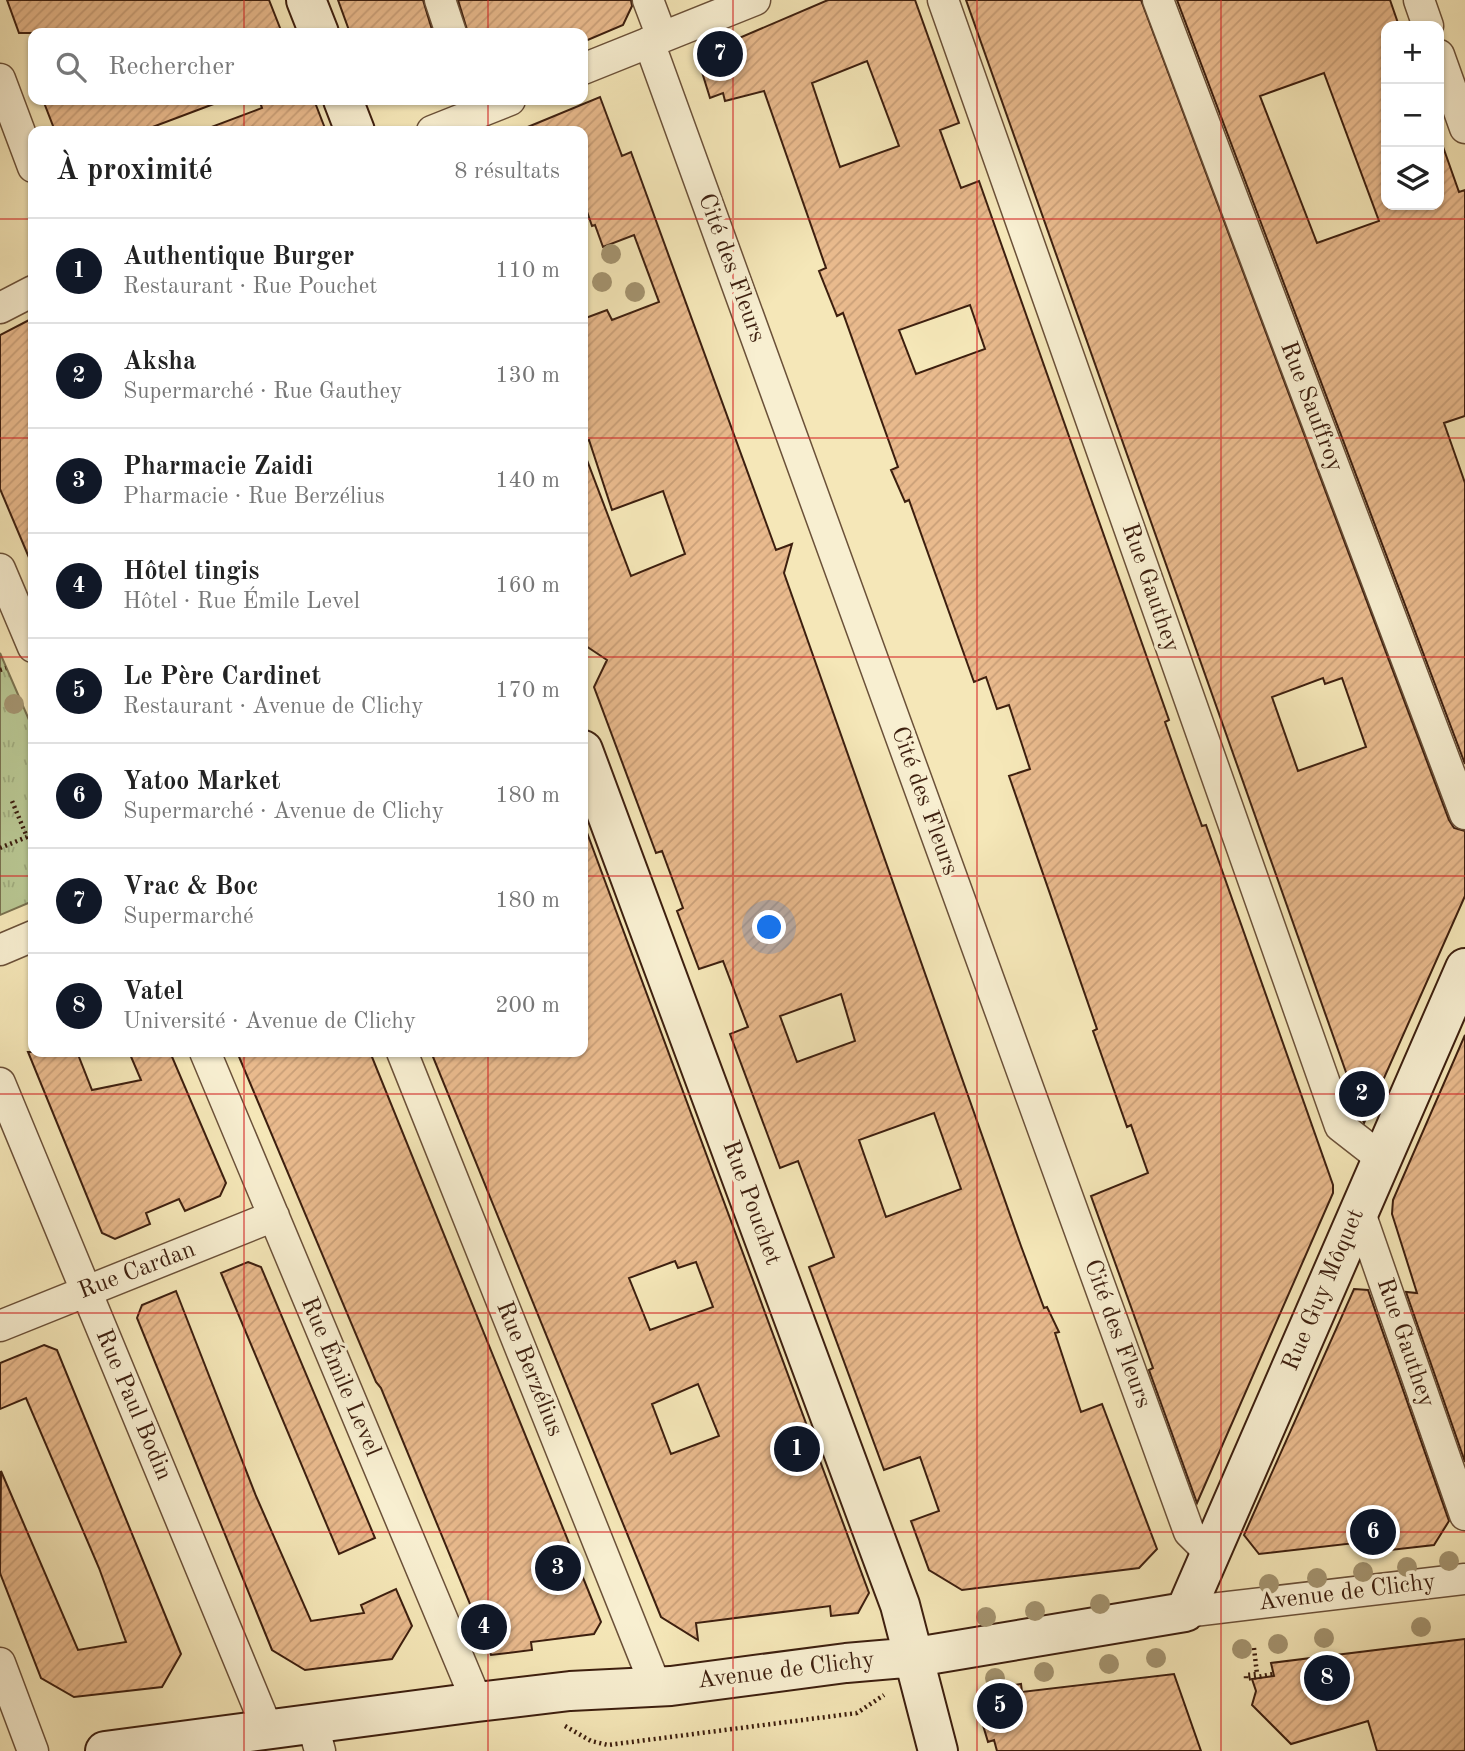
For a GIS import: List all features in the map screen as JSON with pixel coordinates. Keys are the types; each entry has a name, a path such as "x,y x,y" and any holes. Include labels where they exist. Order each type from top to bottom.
{"main road":[{"path":"306,0 316,28"},
{"path":"345,105 353,126"},
{"name":"Rue Pouchet","path":"588,763 900,1605 916,1657 928,1719 939,1751"},
{"name":"Rue Guy Môquet","path":"1185,1612 1465,968"},
{"name":"Avenue de Clichy","path":"105,1751 267,1728 316,1736 477,1702 570,1691 656,1687 916,1657 1185,1612"}],"street":[{"path":"440,0 449,28"},
{"name":"Cité des Fleurs","path":"648,0 655,39 1189,1532 1210,1553"},
{"path":"588,67 755,0"},
{"name":"Rue Gauthey","path":"943,0 1340,1126 1381,1158"},
{"name":"Rue Sauffroy","path":"1158,0 1465,814"},
{"path":"1419,0 1427,21"},
{"path":"1444,69 1465,128"},
{"path":"0,79 28,154"},
{"path":"441,126 476,106"},
{"path":"0,308 28,293"},
{"path":"0,569 28,635"},
{"path":"0,950 28,938"},
{"name":"Rue Émile Level","path":"207,1057 477,1702"},
{"name":"Rue Berzélius","path":"404,1057 656,1687"},
{"name":"Rue Paul Bodin","path":"0,1083 267,1728"},
{"name":"Rue Gauthey","path":"1359,1210 1465,1515"},
{"name":"Rue Cardan","path":"0,1325 274,1216"},
{"name":"Avenue de Clichy","path":"1185,1612 1465,1579"},
{"path":"0,1663 33,1751"}],"path":[{"path":"0,670 6,668"},
{"path":"0,848 27,837 12,801"},
{"path":"1254,1648 1257,1674 1246,1675 1246,1679 1273,1674"}],"green space":[{"path":"0,653 28,717 28,903 0,915"}],"building":[{"path":"7,0 269,0 280,28 28,28 28,33 19,33"},
{"path":"338,0 423,0 431,28 348,28"},
{"path":"458,0 631,0 632,6 623,25 588,40 588,28 466,28"},
{"path":"828,0 915,0 959,123 940,130 961,188 979,181 1169,720 1165,722 1185,779 1202,826 1206,825 1333,1185 1333,1193 1197,1503 1149,1370 1153,1368 1091,1196 1148,1173 1131,1125 1127,1127 1093,1031 1097,1029 1009,776 1030,769 1009,705 997,709 986,677 974,682 909,500 905,502 891,470 898,467 843,313 837,316 819,271 826,268 764,91 725,101 723,93 710,98 697,56","holes":["867,61 899,146 840,167 812,83","970,305 985,349 916,374 899,330"]},
{"path":"966,0 1141,0 1449,820 1454,828 1465,831 1465,896 1364,1123","holes":["1323,678 1325,684 1342,678 1366,747 1298,771 1272,697"]},
{"path":"1177,0 1390,0 1397,21 1381,21 1381,210 1444,210 1444,150 1459,192 1465,190 1465,416 1444,423 1465,483 1465,764","holes":["1324,73 1379,221 1317,243 1260,96"]},
{"path":"600,97 622,156 631,152 776,550 792,544 784,573 1021,1246 1044,1308 1047,1307 1059,1332 1055,1333 1081,1412 1102,1404 1157,1549 1139,1568 962,1590 929,1570 911,1521 939,1511 920,1457 884,1470 809,1267 834,1257 798,1161 780,1168 730,1034 748,1027 723,961 699,969 677,911 683,908 662,851 656,853 594,687 607,660 588,647 588,463 631,576 685,554 663,491 612,510 588,440 588,317 607,310 612,320 659,302 634,235 603,247 595,225 592,226 588,214 588,126 530,126 581,105 588,105 588,102","holes":["841,994 855,1041 797,1062 780,1016","934,1113 961,1189 886,1217 859,1140"]},
{"path":"45,105 211,105 155,126 53,126"},
{"path":"261,105 316,105 324,126 214,126 262,108"},
{"path":"28,321 28,555 0,489 0,335"},
{"path":"588,835 869,1593 858,1613 831,1616 830,1606 696,1623 698,1640 661,1617 433,1057 588,1057","holes":["675,1261 678,1268 696,1262 713,1307 650,1330 629,1278","698,1384 719,1436 671,1454 652,1404"]},
{"path":"1465,1035 1465,1462 1406,1292 1417,1293 1392,1214 1393,1200"},
{"path":"30,1057 79,1057 92,1090 141,1080 131,1057 172,1057 226,1183 220,1196 185,1211 179,1199 146,1213 150,1224 115,1239 102,1233"},
{"path":"239,1057 372,1057 601,1622 594,1634 531,1642 532,1650 491,1655 381,1388 376,1382"},
{"path":"248,1262 261,1267 375,1538 339,1554 221,1273"},
{"path":"1354,1289 1368,1290 1449,1521 1434,1545 1373,1552 1372,1541 1259,1554 1244,1535"},
{"path":"176,1291 256,1496 311,1621 364,1613 361,1605 396,1589 412,1626 392,1659 305,1670 272,1650 137,1318 142,1305"},
{"path":"44,1345 57,1350 181,1654 162,1687 74,1697 41,1678 0,1573 1,1471 78,1650 126,1642 99,1568 26,1398 0,1409 0,1363"},
{"path":"1465,1639 1465,1751 1377,1751 1368,1721 1291,1744 1252,1705 1256,1691 1252,1679 1274,1676 1271,1663"},
{"path":"1174,1674 1201,1751 997,1751 994,1740 988,1742 979,1712 996,1688 1021,1684 1022,1692"}],"place":[{"name":"Vrac & Boc","path":"720,54"},
{"name":"Aksha","path":"1362,1094"},
{"name":"Authentique Burger","path":"797,1449"},
{"name":"Yatoo Market","path":"1373,1532"},
{"name":"Pharmacie Zaidi","path":"558,1568"},
{"name":"Hôtel tingis","path":"484,1627"},
{"name":"Vatel","path":"1327,1678"},
{"name":"Le Père Cardinet","path":"1000,1706"}]}
